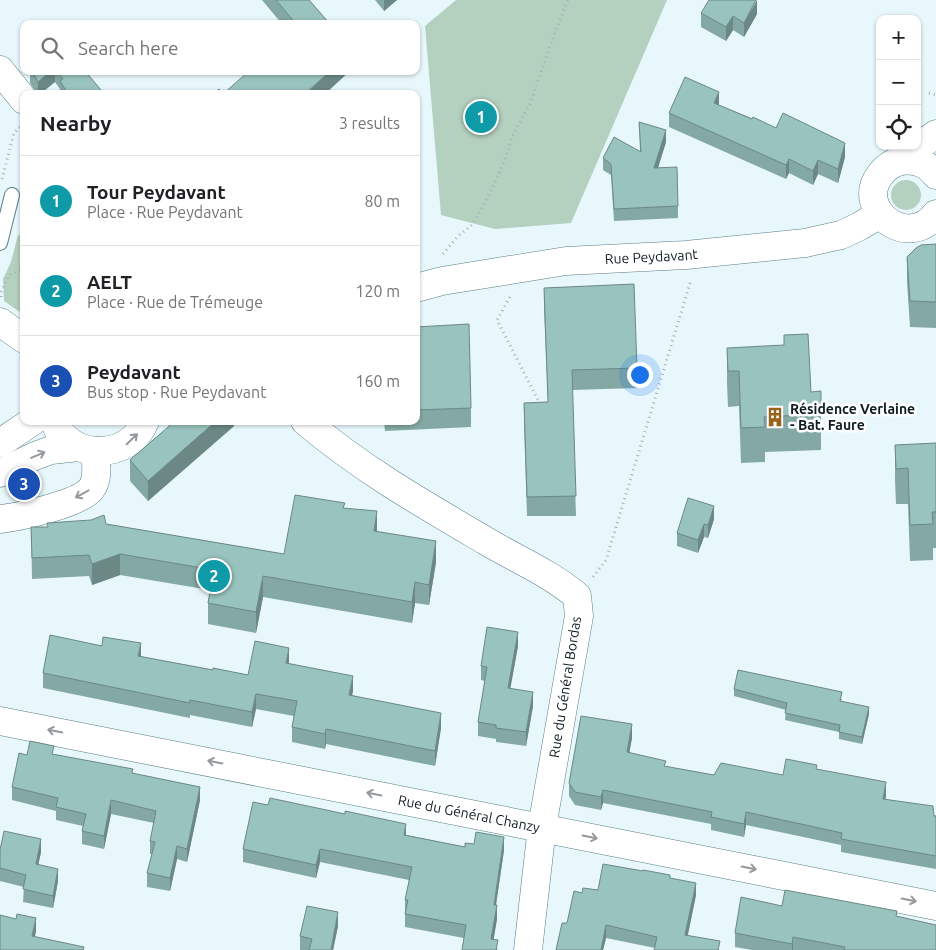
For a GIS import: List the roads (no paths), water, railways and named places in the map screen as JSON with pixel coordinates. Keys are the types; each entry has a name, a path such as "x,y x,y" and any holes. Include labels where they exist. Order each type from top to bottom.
{"street":[{"path":"0,70 20,95"},
{"path":"936,134 885,169 878,178 874,189 874,198 880,214 898,228 910,229 921,226 931,220 936,214"},
{"path":"897,162 908,160 918,162 927,166 936,175"},
{"name":"Rue Peydavant","path":"420,287 452,279 566,261 686,255 805,244 841,234 860,226 880,214"},
{"path":"1,313 20,334"},
{"path":"0,444 27,425"},
{"path":"0,520 31,514 56,506 90,490 95,480 87,449 65,438 57,425"},
{"path":"0,473 51,450 110,450 124,446 137,434 143,425"},
{"name":"Rue du Général Bordas","path":"309,425 330,443 386,481 561,583 577,596 579,616 542,827 528,950"},
{"name":"Rue du Général Chanzy","path":"0,720 936,906"}],"lane":[{"path":"0,242 12,195"}],"place":[{"name":"Tour Peydavant","path":"481,117"},
{"name":"Résidence Verlaine - Bat. Faure","path":"775,417"},
{"name":"Peydavant","path":"24,484"},
{"name":"AELT","path":"214,576"}]}
